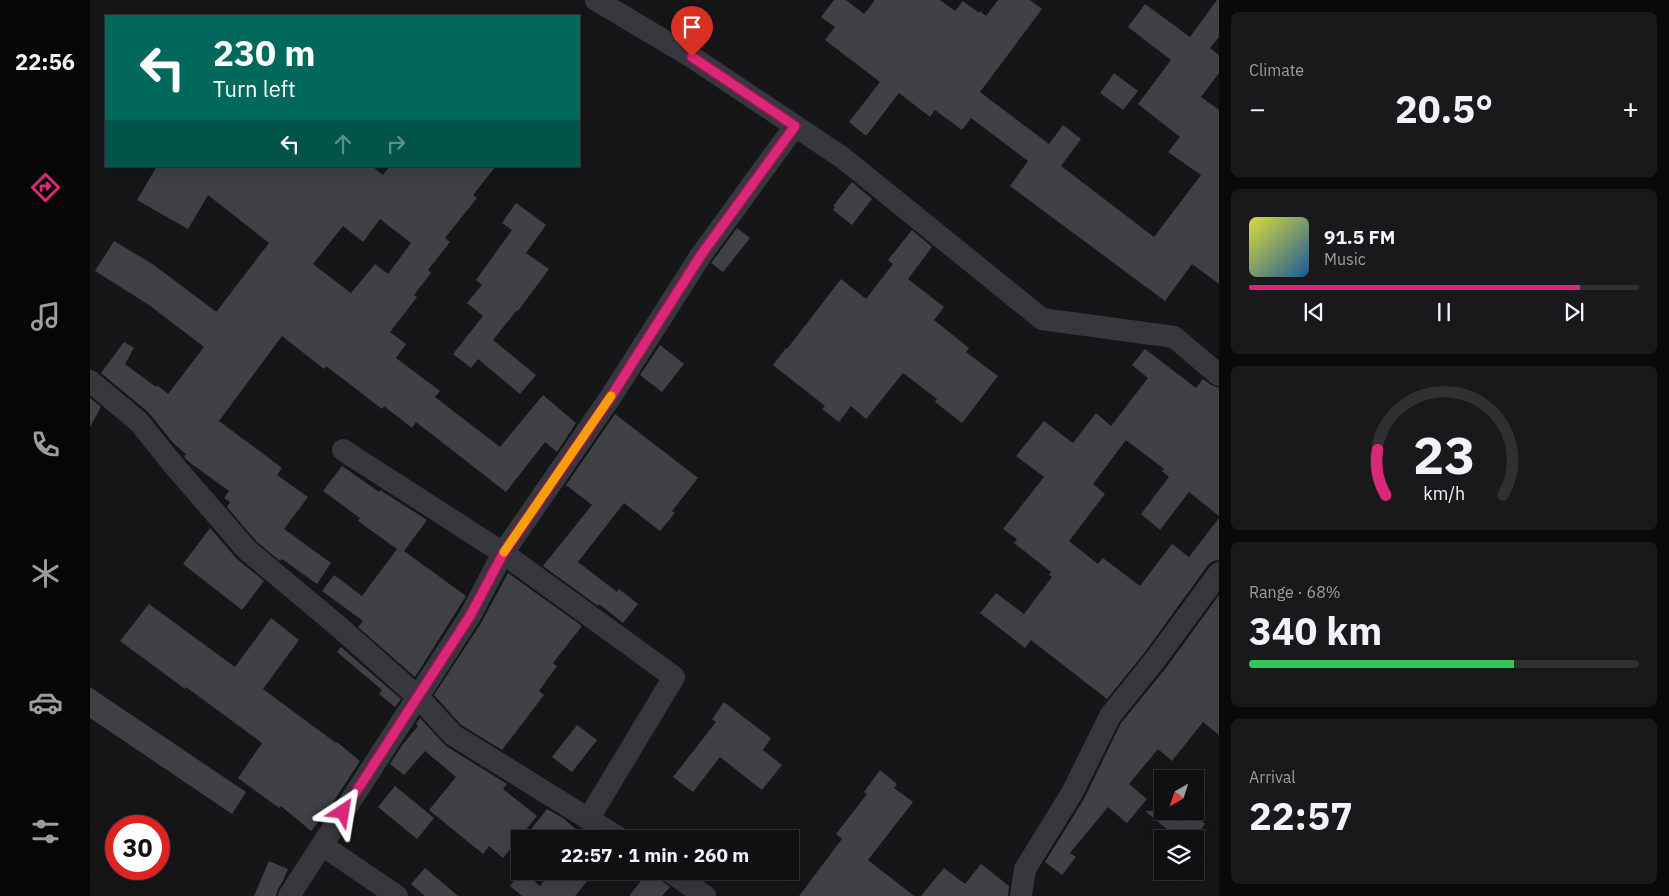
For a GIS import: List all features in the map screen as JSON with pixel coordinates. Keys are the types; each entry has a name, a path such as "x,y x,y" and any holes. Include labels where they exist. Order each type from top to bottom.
{"street":[{"path":"596,0 692,57 843,158 1042,319 1174,337 1219,375"},
{"path":"289,896 470,616 503,554 612,395 701,255 795,126"},
{"path":"90,381 139,422 247,550 338,626 418,698 453,736 607,830"},
{"path":"343,450 503,554 674,677 589,818"},
{"path":"1021,896 1025,870 1072,793 1110,716 1155,660 1219,573"},
{"path":"322,845 397,896"},
{"path":"682,880 705,896"}],"building":[{"path":"834,0 846,0 864,14 875,0 940,0 955,11 963,1 986,16 998,0 1030,0 1042,9 980,92 1049,144 1063,125 1081,139 1061,166 1154,237 1201,175 1168,152 1180,137 1138,104 1171,60 1128,27 1145,4 1190,37 1217,0 1219,0 1219,37 1210,48 1219,55 1219,73 1201,97 1219,110 1219,284 1192,264 1165,301 1010,186 1028,161 971,118 962,130 935,110 930,117 899,93 866,136 849,122 880,82 825,40 835,27 821,17"},
{"path":"1114,73 1138,91 1123,110 1100,93"},
{"path":"156,167 373,167 383,175 389,167 495,167 473,195 477,198 445,238 450,242 428,270 431,273 414,295 417,297 390,332 406,344 396,358 440,391 435,397 500,447 543,395 576,423 557,452 545,442 506,492 416,422 412,428 384,406 382,409 326,366 324,369 282,336 219,421 282,468 277,475 308,497 284,529 331,563 317,584 282,559 280,561 256,541 227,507 230,502 224,498 229,491 189,462 184,457 186,454 174,444 148,412 101,373 124,342 134,348 125,364 168,394 204,347 149,305 95,271 114,241 154,265 215,311 217,311 269,243 208,195 188,229 137,200","holes":["380,219 411,243 388,274 375,264 351,293 313,264 343,226 363,242"]},
{"path":"852,182 872,199 852,225 833,210 835,207 833,206"},
{"path":"516,203 546,225 526,253 549,269 518,311 493,340 536,375 520,394 478,359 471,368 453,354 483,316 467,303 482,285 476,280 512,230 502,223"},
{"path":"737,228 750,238 723,272 711,263"},
{"path":"912,230 932,247 908,279 944,307 934,320 969,348 966,352 998,376 962,423 935,402 937,399 903,373 866,419 851,406 839,422 822,409 825,406 773,365 841,279 866,299 893,264 888,260"},
{"path":"660,345 684,364 662,392 640,375"},
{"path":"1145,349 1196,388 1203,379 1219,388 1219,516 1189,492 1160,530 1141,514 1169,477 1162,471 1164,469 1126,440 1093,484 1105,494 1069,541 1098,564 1103,558 1140,586 1172,544 1189,557 1219,518 1219,560 1213,561 1208,565 1145,652 1107,699 1031,640 1025,648 980,613 996,593 1024,614 1052,577 1049,575 1051,572 1014,543 1017,539 1003,529 1044,477 1016,456 1044,421 1073,443 1096,413 1111,426 1148,378 1132,365"},
{"path":"90,398 101,407 90,427"},
{"path":"615,414 698,478 672,511 675,513 660,531 624,503 578,562 617,592 619,589 638,604 623,623 599,604 598,606 543,566 592,505 566,485"},
{"path":"342,466 379,492 380,490 427,520 404,551 466,596 415,677 358,627 363,621 322,591 334,575 362,596 397,549 358,521 360,518 323,491"},
{"path":"210,528 237,559 264,581 242,610 183,564"},
{"path":"508,573 582,626 553,663 557,666 539,691 544,695 502,750 461,725 434,695 481,623"},
{"path":"1219,595 1219,735 1203,722 1172,761 1158,749 1129,784 1147,799 1127,823 1108,807 1070,853 1076,857 1062,875 1045,862 1084,799 1121,723 1166,668"},
{"path":"149,604 235,667 271,618 299,640 263,689 337,742 360,761 330,807 311,831 281,806 279,808 238,778 262,743 120,641"},
{"path":"341,647 401,699 395,707 379,694 382,690 337,652"},
{"path":"90,687 246,792 232,814 90,718"},
{"path":"724,702 771,738 763,750 782,765 762,790 720,757 693,792 673,777 716,722 712,719"},
{"path":"420,718 446,746 507,784 503,789 537,816 526,830 511,830 511,848 503,858 489,846 483,854 429,810 456,777 425,751 404,775 390,764 418,726 416,724"},
{"path":"577,725 597,740 572,772 552,757"},
{"path":"880,770 897,784 894,788 913,802 868,860 914,896 799,896 842,839 836,834 867,794 864,792"},
{"path":"395,786 434,818 417,839 378,807"},
{"path":"547,809 563,818 577,830 534,830 532,828"},
{"path":"1145,811 1154,811 1154,818"},
{"path":"1156,820 1200,820 1205,824 1200,830 1168,830"},
{"path":"269,861 288,869 283,881 276,896 254,896"},
{"path":"981,864 1009,886 1008,896 921,896 944,868 965,884"},
{"path":"425,868 458,896 425,896 411,884"},
{"path":"515,880 533,880 540,886 545,880 588,880 575,896 522,896 510,886"},
{"path":"642,880 661,880 670,887 662,896 629,896"}],"slow traffic":[{"path":"504,552 611,396"}],"route":[{"path":"343,812 470,616 503,554 612,395 701,255 795,126 692,57"}]}
